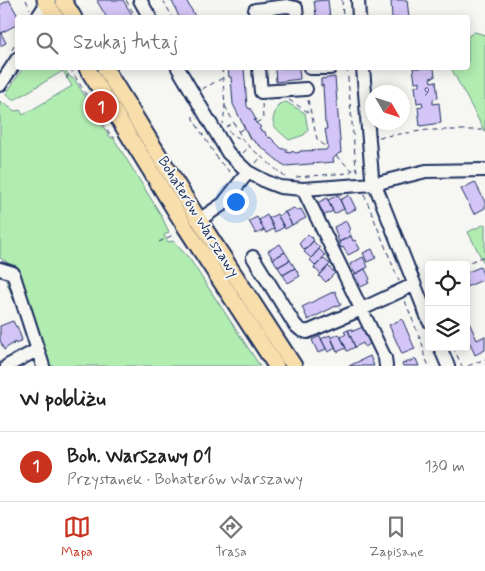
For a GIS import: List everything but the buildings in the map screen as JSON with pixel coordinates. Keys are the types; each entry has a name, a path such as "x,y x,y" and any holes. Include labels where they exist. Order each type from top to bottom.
{"main road":[{"path":"53,6 69,15"},
{"name":"Bohaterów Warszawy","path":"89,70 193,224 294,366"},
{"name":"Bohaterów Warszawy","path":"106,70 276,366"}],"street":[{"path":"140,0 148,15"},
{"path":"358,0 359,15"},
{"path":"34,15 53,6"},
{"path":"256,15 256,10 287,6 296,8 297,15"},
{"path":"0,85 15,62"},
{"path":"179,70 228,153 252,167 267,182 280,187 303,189 374,184 426,171 485,170"},
{"path":"260,70 261,92 306,89"},
{"path":"363,70 372,177 425,311"},
{"path":"193,224 223,204 252,167"},
{"path":"303,189 385,358 386,366"},
{"path":"253,257 295,324 303,331 308,332 414,285"},
{"path":"6,271 42,366"},
{"path":"7,366 37,350"},
{"path":"442,351 448,366"}],"path":[{"path":"26,0 34,15"},
{"path":"126,0 134,15"},
{"path":"163,0 171,15"},
{"path":"342,0 343,15"},
{"path":"222,70 225,106 224,128"},
{"path":"67,79 69,75"},
{"path":"193,94 223,78"},
{"path":"306,89 317,139 327,148"},
{"path":"278,91 279,94 311,114"},
{"path":"256,123 262,119 261,92"},
{"path":"225,106 244,142"},
{"path":"224,128 234,122"},
{"path":"224,128 287,178"},
{"path":"239,132 245,128"},
{"path":"378,137 428,130 485,130"},
{"path":"243,154 249,146"},
{"path":"252,167 261,156"},
{"path":"336,156 352,170"},
{"path":"296,178 349,173 356,167"},
{"path":"160,242 193,224"},
{"path":"470,262 485,256"},
{"path":"455,351 462,366"},
{"path":"468,366 485,359"}],"green space":[{"path":"475,32 485,35 485,132 452,70 470,70 470,35"},
{"path":"22,70 65,70 69,76 75,80 161,215 169,232 164,235 168,242 173,241 189,258 260,366 39,366 4,275 11,273 7,262 0,258 0,101 15,111 20,110 23,115 72,86 63,71 14,100 6,94"},
{"path":"286,102 305,113 308,130 304,135 289,140 276,128 273,121 279,104"},
{"path":"485,224 485,265 468,232"}],"place":[{"name":"Boh. Warszawy 01","path":"101,107"}]}
